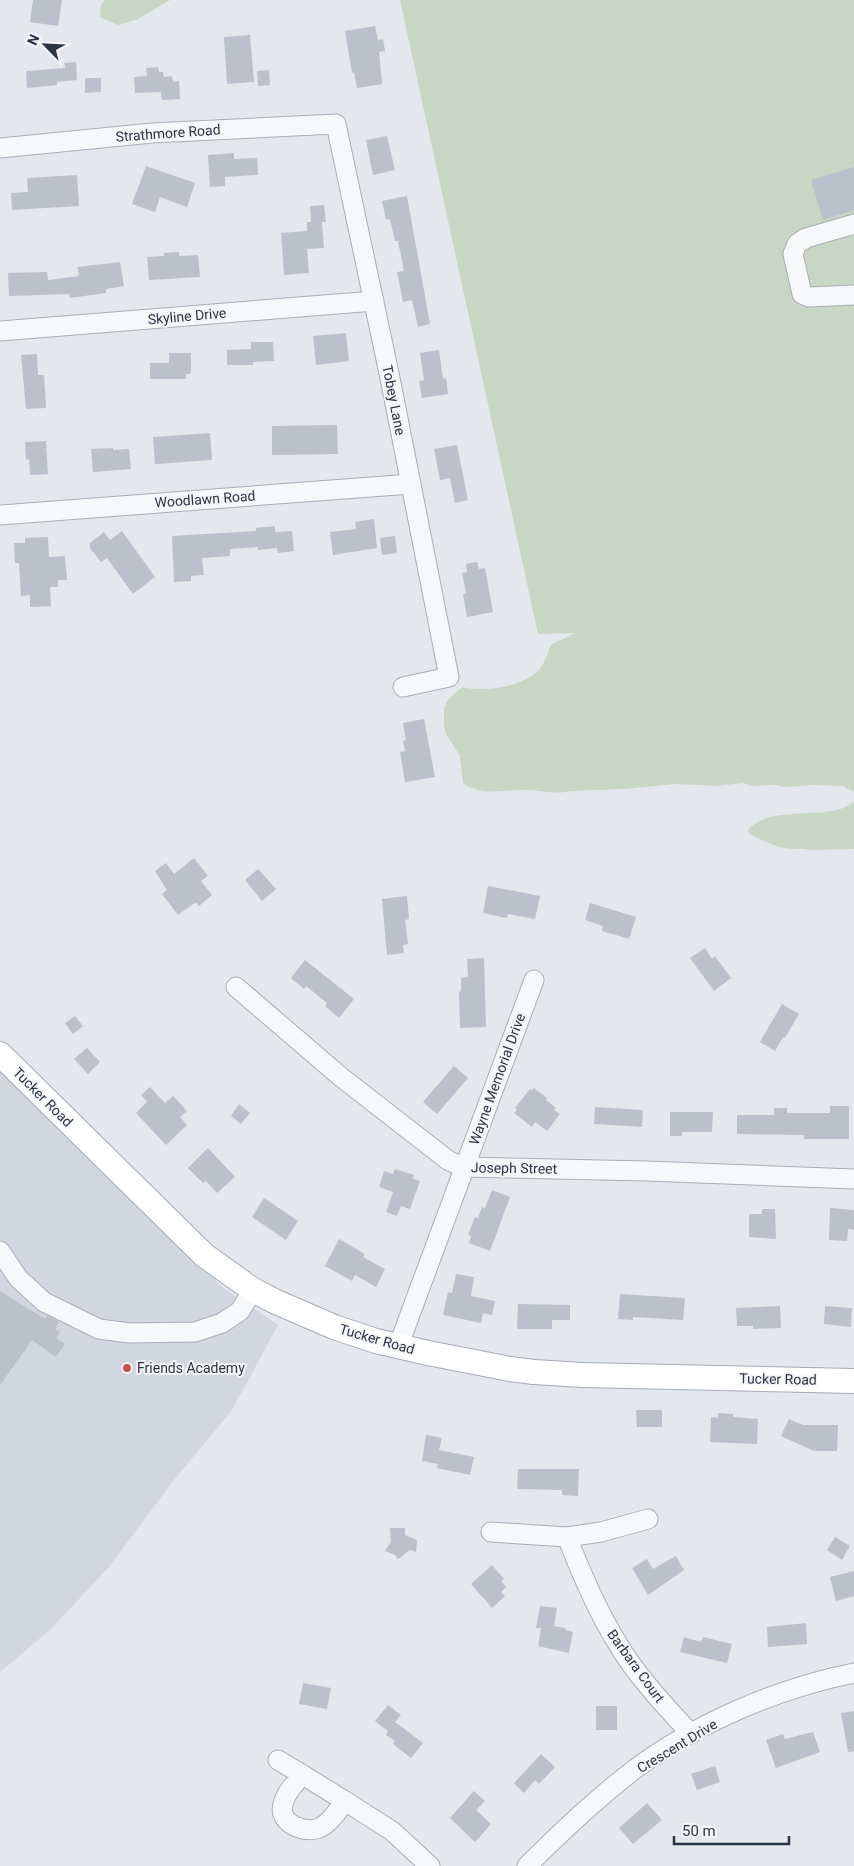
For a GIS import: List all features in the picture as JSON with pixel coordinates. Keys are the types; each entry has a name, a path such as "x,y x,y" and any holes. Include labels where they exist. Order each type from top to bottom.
{"main road":[{"name":"Tucker Road","path":"0,1054 190,1241 220,1267 274,1302 334,1328 398,1347 502,1368 556,1374 854,1381"}],"street":[{"name":"Strathmore Road","path":"0,148 152,133 336,124"},
{"name":"Tobey Lane","path":"336,124 374,301 449,677 403,688"},
{"path":"854,224 806,238 797,244 793,254 802,294 809,297 854,295"},
{"name":"Skyline Drive","path":"0,331 374,301"},
{"name":"Woodlawn Road","path":"0,515 411,484"},
{"name":"Wayne Memorial Drive","path":"398,1347 534,980"},
{"name":"Joseph Street","path":"236,987 341,1077 449,1161 464,1167 647,1171 854,1179"},
{"path":"0,1251 18,1278 44,1302 99,1329 130,1333 195,1332 222,1322 240,1311 253,1290"},
{"path":"491,1532 567,1536 601,1532 648,1518"},
{"name":"Barbara Court","path":"567,1536 591,1596 617,1643 668,1709 691,1734"},
{"name":"Crescent Drive","path":"527,1866 636,1768 691,1734 776,1694 854,1673"},
{"path":"278,1760 392,1831 430,1866"},
{"path":"303,1775 292,1788 282,1805 283,1813 293,1825 308,1830 322,1827 345,1801"}],"shaded area":[{"name":"Friends Academy","path":"0,1064 153,1214 222,1287 278,1325 232,1410 173,1481 109,1567 51,1629 0,1672"}],"green space":[{"path":"105,0 170,0 138,19 118,25 100,17 101,5"},
{"path":"400,0 854,0 854,792 843,786 813,785 784,787 775,785 751,786 743,783 716,786 676,784 559,793 527,790 486,791 478,790 463,783 460,756 446,734 444,725 444,708 448,700 462,687 492,689 524,680 540,669 552,644 576,633 538,634"},
{"path":"854,802 854,849 810,850 787,848 760,840 750,834 748,830 758,822 770,817 829,811 843,808"}],"building":[{"path":"33,0 62,0 58,26 30,22"},
{"path":"375,26 378,40 383,39 385,51 379,52 382,84 357,88 354,72 352,73 345,31"},
{"path":"250,35 254,82 227,84 224,37"},
{"path":"76,62 77,80 57,82 57,85 27,88 26,71 65,68 64,63"},
{"path":"158,67 159,72 163,72 164,77 172,76 173,82 179,81 180,99 162,100 161,92 135,93 134,77 147,76 146,68"},
{"path":"269,70 270,85 258,86 257,71"},
{"path":"85,78 101,78 101,92 85,93"},
{"path":"387,136 395,170 373,175 366,140"},
{"path":"234,153 234,159 257,158 258,175 225,177 225,186 210,187 208,155"},
{"path":"146,166 195,183 187,207 160,197 155,212 132,204"},
{"path":"854,167 854,210 823,220 811,180"},
{"path":"77,175 79,206 12,210 11,193 28,192 27,178"},
{"path":"407,196 430,324 418,327 412,300 403,302 397,272 404,271 398,241 395,241 390,219 386,220 382,201"},
{"path":"324,205 326,222 322,222 324,248 307,249 309,273 284,275 281,233 307,231 307,222 311,222 310,206"},
{"path":"179,252 179,256 198,255 200,277 149,280 147,257 164,256 164,253"},
{"path":"120,262 124,286 106,289 106,293 70,298 69,294 9,296 8,273 47,272 48,280 79,276 77,267"},
{"path":"346,333 349,361 316,365 313,336"},
{"path":"251,342 273,342 274,361 253,362 253,365 227,365 227,350 251,349"},
{"path":"439,350 443,379 446,378 448,394 422,398 419,381 424,380 420,353"},
{"path":"169,353 191,353 191,374 186,374 186,379 150,379 150,363 169,363"},
{"path":"37,354 38,375 44,375 46,408 26,409 21,355"},
{"path":"337,425 338,454 272,455 272,426"},
{"path":"210,433 212,460 155,464 153,437"},
{"path":"46,441 48,474 30,475 29,459 26,460 25,442"},
{"path":"457,445 468,500 455,503 450,478 440,480 434,449"},
{"path":"113,448 113,450 129,449 131,469 93,472 91,449"},
{"path":"374,519 377,548 333,555 330,532 356,529 355,522"},
{"path":"275,526 275,532 292,531 294,551 278,553 277,548 258,550 258,547 230,549 230,556 202,558 204,575 191,576 191,581 174,582 172,536 256,531 256,528"},
{"path":"122,531 155,577 133,594 107,558 101,562 90,548 90,543 104,532 110,540"},
{"path":"395,536 397,553 382,555 380,538"},
{"path":"48,537 49,557 65,556 67,580 58,580 58,587 50,587 51,606 30,607 30,595 21,596 19,563 15,563 14,543 25,543 25,538"},
{"path":"477,562 479,569 485,568 493,612 467,617 463,594 466,593 462,573 467,572 466,564"},
{"path":"424,719 435,777 405,782 400,752 405,751 403,741 406,740 403,723"},
{"path":"194,858 208,876 201,881 212,895 199,906 196,902 178,915 162,894 167,890 155,871 166,863 174,874"},
{"path":"258,869 276,889 262,901 245,880"},
{"path":"488,886 540,896 535,919 508,914 507,918 483,913"},
{"path":"407,896 409,919 405,920 408,944 403,945 404,953 387,955 382,899"},
{"path":"590,903 636,917 629,939 602,931 603,926 585,920"},
{"path":"705,948 712,959 715,956 731,978 714,991 690,958"},
{"path":"484,958 486,1027 460,1028 459,992 461,991 461,978 468,977 467,959"},
{"path":"305,960 354,999 339,1018 325,1006 327,1003 306,986 304,989 291,978"},
{"path":"782,1004 799,1014 775,1051 760,1042"},
{"path":"75,1016 83,1026 73,1034 65,1023"},
{"path":"87,1048 100,1062 88,1074 74,1059"},
{"path":"454,1066 468,1078 437,1114 423,1102"},
{"path":"150,1087 165,1103 173,1096 187,1111 180,1117 187,1125 166,1145 136,1113 147,1102 141,1095"},
{"path":"534,1088 547,1098 546,1100 556,1108 554,1110 560,1114 547,1131 535,1122 532,1127 514,1113 517,1110 515,1108 530,1089"},
{"path":"239,1104 250,1113 241,1124 231,1116"},
{"path":"830,1106 849,1106 849,1139 804,1139 804,1135 737,1134 737,1115 774,1115 774,1108 787,1108 787,1113 830,1113"},
{"path":"595,1107 643,1110 642,1127 594,1124"},
{"path":"670,1112 713,1112 712,1132 682,1132 682,1136 670,1136"},
{"path":"208,1148 235,1177 217,1193 206,1181 203,1183 188,1168"},
{"path":"395,1169 414,1175 413,1179 420,1181 410,1209 401,1206 397,1216 386,1212 393,1192 379,1187 384,1171 393,1174"},
{"path":"492,1190 510,1197 490,1251 469,1243 471,1236 468,1235 475,1217 478,1218 482,1207 485,1208"},
{"path":"264,1198 298,1221 286,1240 252,1217"},
{"path":"830,1208 854,1210 854,1230 848,1229 847,1241 829,1240"},
{"path":"762,1209 775,1209 776,1239 749,1237 749,1214 762,1214"},
{"path":"339,1239 365,1254 363,1257 385,1269 376,1287 355,1275 352,1281 325,1266"},
{"path":"456,1274 474,1277 471,1296 495,1301 492,1315 483,1313 481,1323 443,1315 448,1292 452,1293"},
{"path":"0,1291 45,1319 47,1316 59,1322 55,1329 60,1332 56,1338 65,1344 56,1357 32,1340 0,1385"},
{"path":"620,1294 685,1298 683,1320 633,1317 633,1320 618,1319"},
{"path":"518,1304 570,1305 570,1320 552,1320 552,1329 517,1329"},
{"path":"780,1306 781,1328 753,1329 753,1326 737,1326 736,1308"},
{"path":"825,1306 852,1308 851,1327 824,1324"},
{"path":"636,1410 662,1410 662,1427 637,1427"},
{"path":"718,1413 733,1414 733,1417 758,1419 757,1444 710,1442 711,1417 718,1418"},
{"path":"789,1419 803,1425 838,1425 837,1451 814,1451 781,1436"},
{"path":"426,1435 442,1438 439,1450 474,1457 470,1475 437,1468 438,1464 422,1461"},
{"path":"518,1469 579,1469 578,1496 562,1495 562,1490 517,1489"},
{"path":"390,1528 405,1528 405,1535 417,1540 416,1552 410,1550 398,1559 395,1555 385,1551 391,1542"},
{"path":"835,1537 850,1546 842,1560 827,1550"},
{"path":"676,1556 684,1570 648,1595 632,1568 647,1559 653,1569"},
{"path":"492,1565 504,1579 501,1581 506,1587 501,1592 505,1596 492,1608 471,1584"},
{"path":"854,1571 854,1596 836,1601 830,1577"},
{"path":"540,1606 557,1608 554,1626 573,1632 569,1653 538,1646 541,1628 536,1628"},
{"path":"806,1623 807,1644 768,1647 767,1627"},
{"path":"684,1637 701,1642 703,1637 732,1644 727,1663 680,1652"},
{"path":"303,1683 331,1688 327,1709 299,1704"},
{"path":"388,1705 401,1715 395,1722 423,1743 411,1758 393,1744 395,1741 386,1735 388,1731 375,1721"},
{"path":"596,1706 617,1706 617,1730 596,1730"},
{"path":"854,1711 854,1751 848,1752 841,1713"},
{"path":"813,1732 820,1752 776,1768 766,1740 783,1734 785,1739"},
{"path":"541,1754 555,1767 539,1784 535,1780 524,1793 514,1783"},
{"path":"715,1766 720,1782 697,1790 691,1774"},
{"path":"474,1791 485,1801 476,1810 491,1824 475,1842 450,1818"},
{"path":"647,1803 662,1820 633,1844 619,1828"}],"place":[{"name":"Friends Academy","path":"127,1368"}]}
